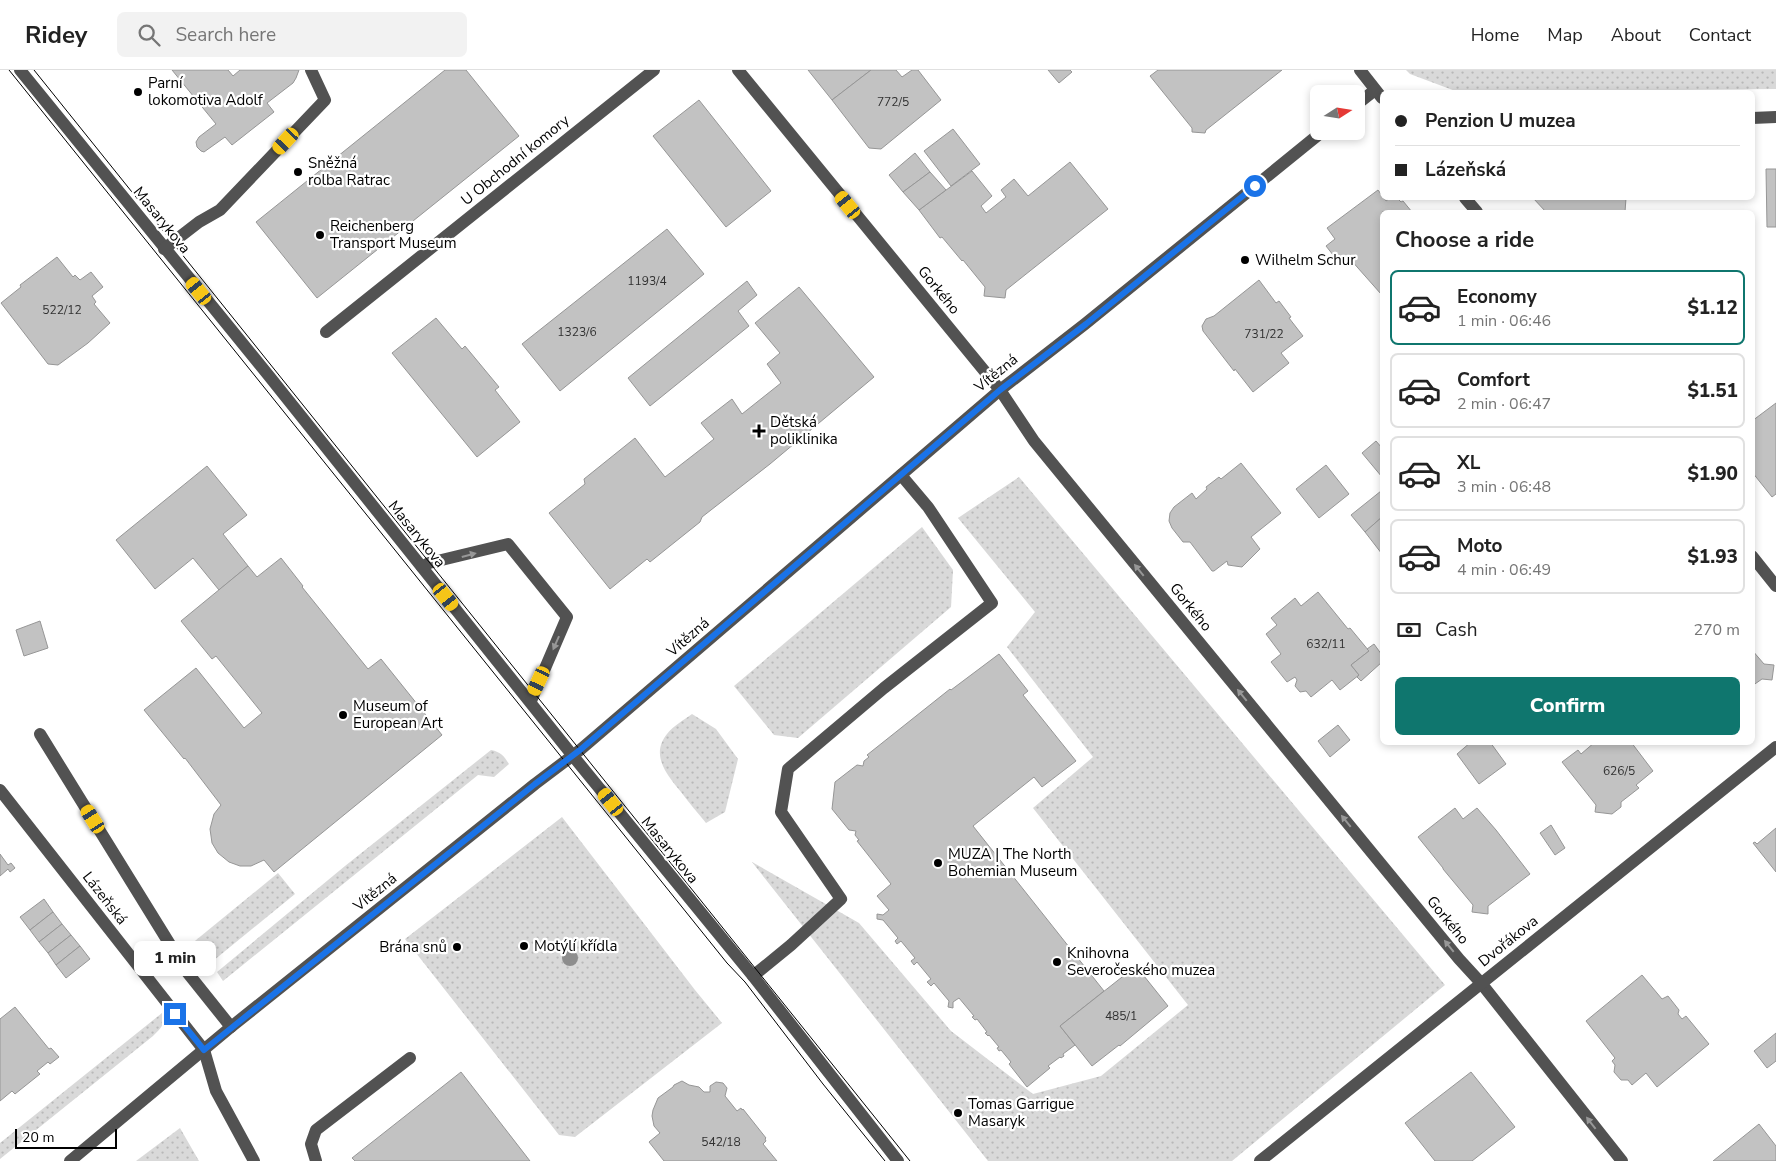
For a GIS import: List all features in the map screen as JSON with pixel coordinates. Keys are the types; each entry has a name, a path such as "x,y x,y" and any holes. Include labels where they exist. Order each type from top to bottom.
{"street":[{"name":"Masarykova","path":"20,70 531,701 573,756 753,976 898,1161"},
{"path":"164,249 199,222 220,210 325,100 311,70"},
{"name":"U Obchodní komory","path":"326,332 654,70"},
{"name":"Gorkého","path":"738,70 1000,390 1034,441 1452,951 1481,983 1622,1161"},
{"path":"1360,70 1379,94 1365,101"},
{"path":"1755,118 1776,117"},
{"name":"Vítězná","path":"76,1159 231,1027 535,784 573,756 1000,390 1086,324 1312,140"},
{"path":"1467,200 1475,210"},
{"path":"753,976 791,945 841,899 781,812 788,769 884,688 992,603 928,507 901,476"},
{"path":"422,567 508,544 567,617 531,701"},
{"path":"1755,560 1776,586"},
{"path":"40,734 187,972 231,1027"},
{"name":"Dvořákova","path":"1260,1161 1776,747"},
{"name":"Lázeňská","path":"0,790 204,1050"},
{"path":"204,1050 216,1091 254,1161"},
{"path":"316,1161 310,1144 316,1130 410,1058"}],"shaded area":[{"path":"1406,70 1776,70 1776,89 1453,90 1410,74"},
{"path":"1019,477 1445,985 1232,1161 988,1161 752,862 859,923 951,1031 1033,1094 1101,1076 1188,1005 1033,808 1093,757 1007,647 1035,612 958,518"},
{"path":"922,527 953,570 951,607 798,738 774,735 734,686"},
{"path":"692,714 716,729 738,759 725,812 706,823 666,772 660,757 662,742 667,734"},
{"path":"491,750 502,755 509,764 494,777 478,775 223,981 217,972 345,866"},
{"path":"562,817 722,1023 575,1137 559,1135 405,939"},
{"path":"278,873 295,894 208,965 190,945"},
{"path":"162,1013 163,1023 153,1036 0,1159 0,1143"},
{"path":"180,1128 199,1161 136,1161"}],"building":[{"path":"172,70 228,70 233,76 240,70 299,70 293,83 267,103 274,112 232,145 225,137 204,152 197,147 196,142 199,137 216,124"},
{"path":"445,70 466,70 519,136 317,298 256,222"},
{"path":"808,70 871,70 832,100"},
{"path":"871,70 896,70 902,77 912,70 918,70 941,100 881,149 869,148 832,100"},
{"path":"1048,70 1070,70 1072,72 1059,83"},
{"path":"1158,70 1282,70 1206,130 1205,133 1192,132 1192,128 1150,76"},
{"path":"699,100 771,191 726,227 653,136"},
{"path":"953,129 980,164 951,186 924,151"},
{"path":"915,153 930,172 903,192 889,175"},
{"path":"1070,162 1108,209 1006,290 1005,298 984,296 985,287 942,237 940,238 919,210 972,171 992,196 981,206 986,213 1006,197 1001,190 1014,179 1028,196"},
{"path":"1766,169 1776,169 1776,227 1767,227"},
{"path":"930,172 946,190 919,210 903,192"},
{"path":"1378,190 1380,200 1403,201 1410,210 1380,210 1380,293 1350,259 1341,265 1326,246 1335,239 1327,228"},
{"path":"1535,200 1626,200 1625,210 1544,210"},
{"path":"667,229 704,274 560,391 522,344"},
{"path":"57,257 73,277 75,275 80,280 91,272 103,287 92,296 96,302 94,304 110,323 88,343 58,365 48,364 1,303 21,287 20,285"},
{"path":"1259,280 1276,303 1279,301 1303,336 1281,353 1289,363 1253,392 1203,331 1202,326 1206,319 1214,316"},
{"path":"747,281 757,295 738,311 749,326 650,406 628,378"},
{"name":"Dětská poliklinika","path":"799,287 874,377 770,464 702,517 700,522 650,562 647,559 610,589 549,513 585,484 584,479 635,438 665,477 714,439 701,423 732,399 742,414 781,383 767,364 780,353 755,323"},
{"path":"436,318 462,349 465,346 499,387 495,390 520,422 477,457 392,353"},
{"path":"1776,403 1776,494 1772,497 1755,476 1755,419"},
{"path":"1376,441 1380,446 1380,475 1362,453"},
{"path":"1241,463 1281,513 1251,537 1260,549 1242,567 1228,565 1227,561 1212,571 1190,542 1183,542 1172,528 1169,521 1170,513 1174,507 1192,493 1196,499 1207,489 1206,487 1219,477 1221,479"},
{"path":"1326,465 1349,494 1319,518 1296,489"},
{"path":"207,466 247,515 223,534 248,566 219,590 193,558 155,589 116,540"},
{"path":"1380,492 1380,519 1365,532 1351,515"},
{"path":"1380,519 1380,551 1365,532"},
{"name":"Museum of European Art","path":"281,558 368,669 381,659 442,735 274,872 264,860 251,866 240,866 229,862 218,853 212,843 210,829 214,814 221,805 185,758 144,710 196,668 244,728 262,713 216,656 212,659 181,621 248,566 257,577"},
{"path":"1318,592 1348,629 1350,628 1369,651 1351,665 1359,675 1340,690 1332,680 1311,697 1306,691 1300,692 1295,686 1297,680 1295,677 1287,682 1271,662 1281,654 1266,634 1277,625 1271,618 1295,598 1301,606"},
{"path":"40,621 48,648 24,656 16,630"},
{"path":"1374,644 1380,652 1380,664 1361,681 1351,665 1369,651 1367,649"},
{"name":"MUZA | The North Bohemian Museum","path":"999,654 1028,691 1023,695 1076,761 1042,787 1034,777 973,826 1104,991 1060,1026 1075,1045 1063,1054 1064,1056 1048,1066 1050,1068 1027,1087 1009,1064 1011,1062 1001,1050 999,1051 997,1048 999,1047 985,1033 987,1032 977,1019 975,1020 972,1017 974,1016 959,998 953,1002 953,1008 948,1007 949,1001 934,983 931,986 927,982 931,979 917,962 914,965 911,961 915,958 901,941 897,944 895,941 898,938 883,920 877,919 877,914 883,915 889,910 877,896 891,884 857,841 859,840 855,835 856,831 849,830 832,809 835,782 857,765 863,766 864,761 869,757 867,755 950,689"},
{"path":"1755,654 1764,664 1774,665 1772,680 1762,679 1755,684"},
{"path":"1338,725 1350,740 1330,757 1318,741"},
{"path":"1468,745 1492,745 1506,764 1479,784 1457,754"},
{"path":"1592,745 1633,745 1653,771 1636,785 1639,788 1621,802 1621,807 1612,814 1595,812 1596,805 1562,762 1578,750 1581,754"},
{"path":"1455,808 1463,819 1477,808 1530,874 1488,906 1488,914 1472,912 1473,905 1418,837"},
{"path":"1551,825 1565,848 1555,855 1540,833"},
{"path":"1776,828 1776,872 1753,843 1757,844"},
{"path":"0,854 8,865 11,863 15,868 10,872 8,869 0,876"},
{"path":"44,899 53,912 30,930 20,917"},
{"path":"53,912 62,924 39,942 30,930"},
{"path":"62,924 71,935 48,953 39,942"},
{"path":"71,935 80,946 56,965 48,953"},
{"path":"80,946 90,959 66,978 56,965"},
{"path":"1136,966 1168,1006 1120,1046 1092,1066 1060,1026"},
{"path":"1642,975 1662,999 1668,996 1679,1010 1678,1014 1682,1019 1686,1016 1709,1044 1657,1087 1646,1073 1632,1085 1628,1080 1621,1080 1614,1072 1615,1065 1612,1061 1615,1058 1586,1021"},
{"path":"15,1007 49,1049 51,1048 59,1057 50,1064 48,1062 37,1071 40,1074 15,1094 12,1091 0,1101 0,1019"},
{"path":"1776,1033 1776,1061 1767,1068 1754,1051"},
{"path":"461,1072 530,1161 355,1161 352,1158"},
{"path":"1471,1072 1515,1127 1472,1161 1435,1161 1405,1123"},
{"path":"682,1081 699,1087 704,1092 710,1092 710,1086 716,1082 723,1083 727,1088 725,1096 737,1111 741,1108 743,1109 766,1138 763,1144 777,1161 664,1161 649,1142 660,1133 654,1126 653,1110 658,1098"},
{"path":"1759,1124 1776,1146 1776,1161 1713,1161"}],"tram line":[{"path":"9,70 727,963 745,982 885,1161"},
{"path":"34,70 910,1161"}],"place":[{"name":"Parní lokomotiva Adolf","path":"138,92"},
{"name":"Sněžná rolba Ratrac","path":"298,172"},
{"name":"Reichenberg Transport Museum","path":"320,235"},
{"name":"Wilhelm Schur","path":"1245,260"},
{"name":"Dětská poliklinika","path":"759,431"},
{"name":"Museum of European Art","path":"343,715"},
{"name":"MUZA | The North Bohemian Museum","path":"938,863"},
{"name":"Motýlí křídla","path":"524,946"},
{"name":"Brána snů","path":"457,947"},
{"name":"Knihovna Severočeského muzea","path":"1057,962"},
{"name":"Tomas Garrigue Masaryk","path":"958,1113"}],"route":[{"path":"175,1014 204,1050 535,784 566,762 1000,390 1086,324 1255,186"}]}
